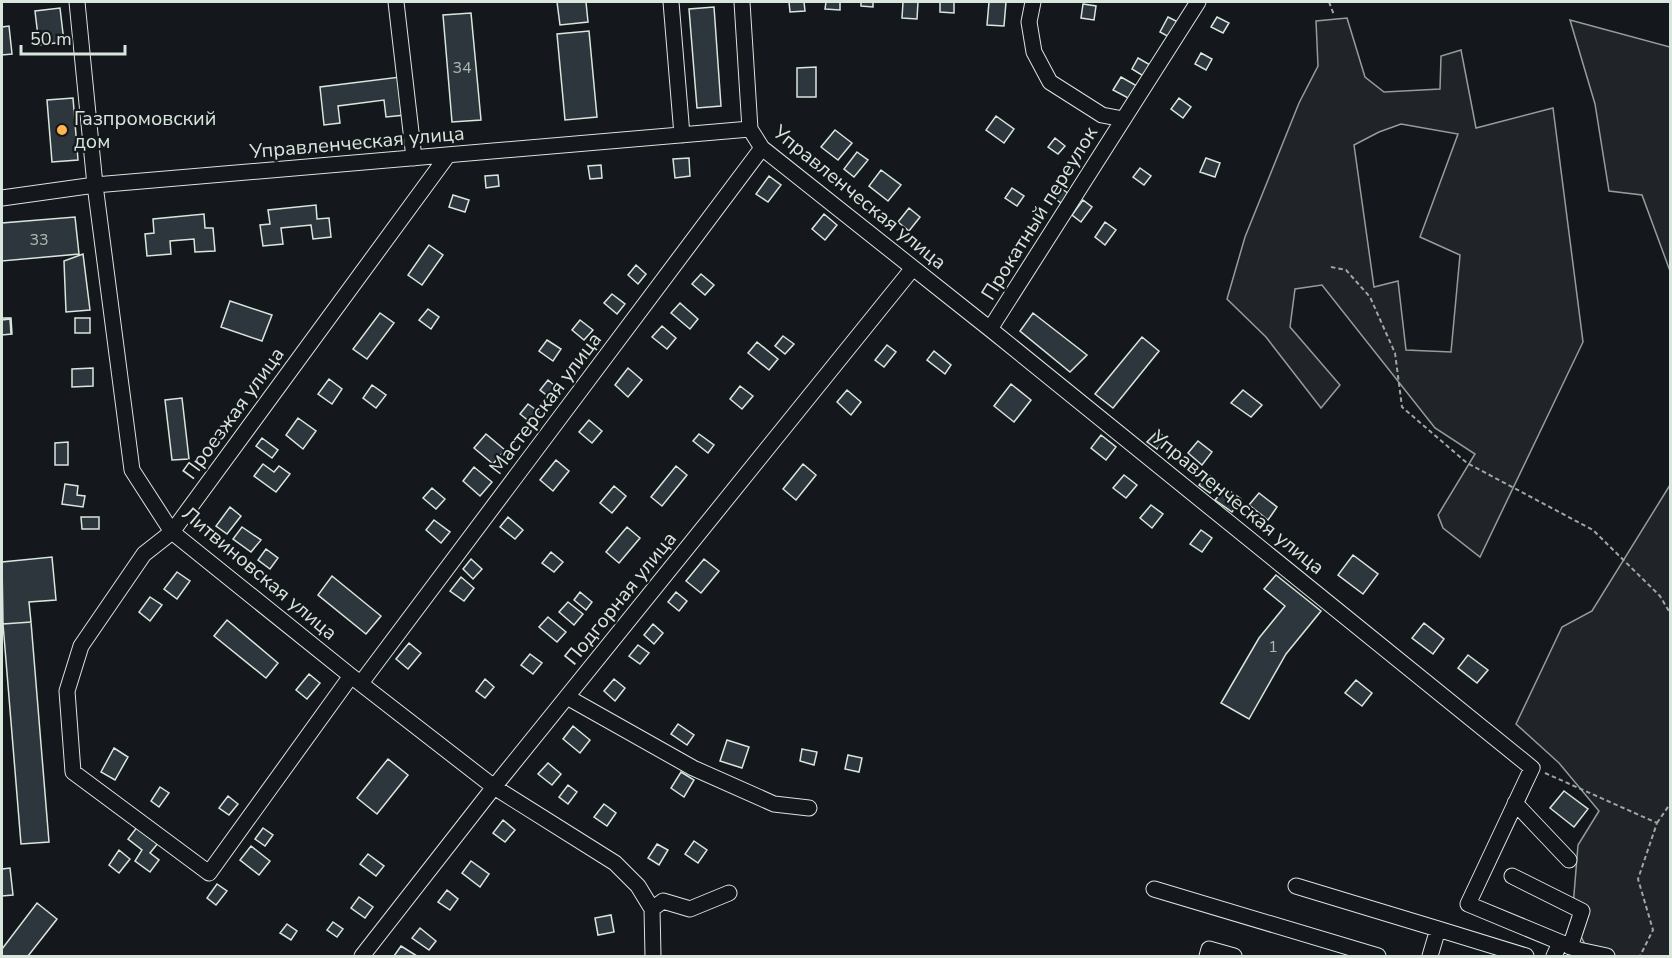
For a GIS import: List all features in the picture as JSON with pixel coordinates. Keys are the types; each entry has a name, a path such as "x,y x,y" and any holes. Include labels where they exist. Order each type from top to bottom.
{"street":[{"name":"Литвиновская улица","path":"77,2 95,184 132,470 172,532 494,787 615,863 638,886 652,909"},
{"path":"396,2 414,158"},
{"path":"670,2 682,135"},
{"path":"742,2 750,129"},
{"name":"Прокатный переулок","path":"1033,2 1029,22 1034,52 1050,82 1102,114 1123,119"},
{"name":"Прокатный переулок","path":"990,329 1198,2"},
{"name":"Управленческая улица","path":"2,198 95,184 750,129 762,148 990,329 1532,768"},
{"name":"Мастерская улица","path":"73,772 209,873 762,148"},
{"name":"Проезжая улица","path":"73,772 67,691 81,646 144,554 172,532 448,155"},
{"name":"Подгорная улица","path":"362,957 494,787 913,268"},
{"path":"567,697 693,768 774,804 809,808"},
{"path":"1532,768 1468,904 1562,949 1607,957"},
{"path":"1515,803 1569,860"},
{"path":"1512,876 1582,911 1562,949"},
{"path":"1296,886 1526,957"},
{"path":"1154,889 1378,957"},
{"path":"653,957 652,909 663,901 690,909 729,893"},
{"path":"1430,957 1438,929"},
{"path":"1207,957 1209,949 1234,957"}],"path":[{"path":"1329,2 1334,15"},
{"path":"1331,267 1347,270 1370,297 1395,353 1402,407 1467,463 1593,530 1660,596 1671,613"},
{"path":"1532,768 1657,823"},
{"path":"1640,957 1653,930 1638,879 1657,823 1671,804"}],"shaded area":[{"path":"1347,18 1365,77 1384,92 1440,89 1441,56 1461,50 1476,128 1553,108 1583,342 1480,557 1443,528 1438,515 1475,454 1435,428 1322,285 1295,289 1290,327 1340,385 1321,408 1266,337 1227,299 1245,237 1299,103 1318,66 1316,21","holes":["1401,124 1458,134 1420,237 1460,255 1451,352 1406,350 1398,281 1374,287 1354,145"]},
{"path":"1570,20 1670,47 1670,271 1642,195 1609,191 1595,104"},
{"path":"1670,485 1670,956 1591,956 1572,919 1578,845 1599,811 1559,763 1516,724 1562,627 1592,611"}],"building":[{"path":"557,2 586,2 588,22 560,25"},
{"path":"789,2 804,2 805,11 790,12"},
{"path":"826,2 840,2 840,10 825,9"},
{"path":"861,2 873,2 873,7 861,6"},
{"path":"903,2 918,2 917,19 902,18"},
{"path":"940,2 954,2 954,13 940,12"},
{"path":"989,2 1006,2 1004,26 987,25"},
{"path":"1083,4 1096,6 1094,20 1081,18"},
{"path":"714,7 721,106 697,108 689,9"},
{"path":"60,8 64,42 39,45 35,11"},
{"path":"471,13 481,120 452,122 443,15"},
{"path":"1168,17 1178,22 1169,37 1160,32"},
{"path":"1217,17 1229,23 1223,33 1211,27"},
{"path":"9,26 12,54 2,55 2,27"},
{"path":"589,31 597,117 565,120 557,34"},
{"path":"1201,53 1212,59 1206,70 1195,64"},
{"path":"1138,58 1152,66 1145,77 1132,69"},
{"path":"816,67 816,97 797,97 797,68"},
{"path":"400,77 405,115 386,117 384,100 338,106 340,123 324,125 320,87"},
{"path":"1121,77 1137,86 1130,99 1113,90"},
{"name":"Газпромовский дом","path":"73,98 78,160 52,162 47,100"},
{"path":"1179,98 1191,107 1183,118 1171,109"},
{"path":"996,116 1014,129 1004,143 986,130"},
{"path":"835,130 852,143 838,160 821,147"},
{"path":"1055,138 1065,146 1058,154 1048,147"},
{"path":"857,152 868,160 854,177 844,169"},
{"path":"689,158 690,176 675,178 673,159"},
{"path":"1206,158 1220,163 1215,177 1200,172"},
{"path":"601,165 602,178 590,179 588,166"},
{"path":"1140,168 1151,176 1144,185 1133,177"},
{"path":"881,170 901,185 888,201 869,186"},
{"path":"498,175 499,186 486,188 485,176"},
{"path":"769,176 781,185 768,202 756,194"},
{"path":"1012,188 1024,196 1017,206 1005,198"},
{"path":"1061,188 1069,194 1061,203 1053,197"},
{"path":"453,195 469,200 465,212 449,207"},
{"path":"1083,200 1092,207 1081,222 1072,215"},
{"path":"316,205 317,219 329,218 331,237 313,239 311,225 281,228 283,244 263,246 260,225 270,224 268,210"},
{"path":"909,208 920,217 909,231 898,222"},
{"path":"204,214 205,228 213,228 215,251 195,252 194,239 170,241 171,254 147,256 145,234 154,233 153,219"},
{"path":"824,214 837,225 825,240 812,229"},
{"path":"75,217 79,254 2,261 2,223"},
{"path":"1105,222 1116,230 1105,245 1095,237"},
{"path":"429,245 443,255 422,285 408,275"},
{"path":"83,254 90,310 66,312 64,261"},
{"path":"636,265 646,274 638,284 628,275"},
{"path":"701,274 714,285 705,295 692,284"},
{"path":"612,294 625,304 617,314 604,303"},
{"path":"230,301 272,315 262,341 221,327"},
{"path":"680,303 698,319 690,329 671,313"},
{"path":"428,309 439,317 431,329 419,320"},
{"path":"380,313 394,323 367,359 353,349"},
{"path":"1033,313 1087,355 1070,372 1020,331"},
{"path":"2,318 11,318 12,334 2,335"},
{"path":"75,318 90,318 90,333 75,333"},
{"path":"10,319 11,334 2,335 2,320"},
{"path":"580,320 593,330 584,340 572,330"},
{"path":"662,326 676,338 667,349 652,337"},
{"path":"783,336 794,344 785,354 775,346"},
{"path":"1142,337 1159,351 1113,408 1095,394"},
{"path":"547,340 561,349 553,361 539,351"},
{"path":"757,342 778,359 769,370 748,353"},
{"path":"887,345 896,352 884,367 875,360"},
{"path":"934,351 951,365 945,374 927,360"},
{"path":"93,368 93,386 72,387 72,369"},
{"path":"628,368 642,380 628,397 615,385"},
{"path":"329,379 342,389 332,404 318,394"},
{"path":"548,380 561,391 553,400 540,390"},
{"path":"1011,384 1031,400 1014,422 994,406"},
{"path":"372,385 386,395 376,408 363,398"},
{"path":"740,386 753,396 742,409 730,399"},
{"path":"847,390 861,402 851,415 837,402"},
{"path":"1243,390 1262,405 1251,417 1231,403"},
{"path":"182,398 189,459 172,460 165,400"},
{"path":"528,404 539,412 530,422 520,414"},
{"path":"298,418 316,431 303,449 286,435"},
{"path":"589,420 602,431 592,443 579,432"},
{"path":"1158,431 1166,439 1157,449 1147,442"},
{"path":"486,434 505,450 493,464 474,448"},
{"path":"699,434 714,445 708,453 693,441"},
{"path":"1101,435 1116,447 1106,460 1091,448"},
{"path":"262,438 278,450 272,458 256,446"},
{"path":"1198,441 1212,452 1202,465 1188,453"},
{"path":"68,442 68,465 55,465 55,443"},
{"path":"556,460 569,471 553,491 540,480"},
{"path":"263,464 274,472 279,466 290,474 276,492 254,476"},
{"path":"803,464 816,475 796,500 783,489"},
{"path":"676,466 687,475 662,506 651,497"},
{"path":"474,467 492,482 480,496 463,481"},
{"path":"1208,474 1219,483 1210,493 1199,485"},
{"path":"1124,475 1137,485 1126,498 1113,488"},
{"path":"65,484 78,486 77,495 85,496 83,507 62,504"},
{"path":"614,486 626,496 612,513 600,503"},
{"path":"432,488 445,499 436,509 423,498"},
{"path":"1226,488 1241,499 1232,512 1215,500"},
{"path":"1259,493 1277,507 1268,520 1249,505"},
{"path":"1151,505 1163,514 1152,528 1140,518"},
{"path":"230,507 241,516 227,534 216,526"},
{"path":"81,517 99,517 99,529 82,529"},
{"path":"508,517 523,530 515,539 500,527"},
{"path":"434,520 450,532 441,543 426,530"},
{"path":"242,527 261,540 251,552 233,539"},
{"path":"627,527 640,538 619,563 606,552"},
{"path":"1201,530 1212,538 1202,552 1190,544"},
{"path":"266,549 278,558 270,569 258,560"},
{"path":"551,552 563,562 554,572 542,563"},
{"path":"1353,555 1378,574 1363,594 1338,575"},
{"path":"52,557 56,600 29,602 31,622 3,624 2,562"},
{"path":"471,559 482,569 473,579 463,569"},
{"path":"704,559 719,571 701,593 686,581"},
{"path":"177,572 190,581 177,599 164,589"},
{"path":"1276,575 1321,611 1286,654 1249,719 1221,703 1259,638 1285,606 1264,589"},
{"path":"332,576 381,616 366,634 318,595"},
{"path":"461,577 474,588 464,601 450,591"},
{"path":"580,592 592,602 586,610 574,600"},
{"path":"676,592 687,601 679,611 668,602"},
{"path":"150,597 162,605 150,621 139,612"},
{"path":"568,602 583,614 574,625 559,612"},
{"path":"548,617 566,632 557,642 539,627"},
{"path":"227,620 278,663 266,678 214,636"},
{"path":"31,622 49,842 21,844 3,624"},
{"path":"1424,623 1444,639 1433,654 1412,638"},
{"path":"653,624 663,633 654,644 644,635"},
{"path":"409,643 421,653 408,669 396,659"},
{"path":"638,645 649,653 640,664 629,656"},
{"path":"530,654 542,663 533,674 521,665"},
{"path":"1468,655 1488,670 1477,683 1458,668"},
{"path":"309,674 320,683 307,699 296,690"},
{"path":"485,679 494,687 485,698 476,691"},
{"path":"614,679 625,688 615,701 604,691"},
{"path":"1356,680 1372,693 1362,706 1345,693"},
{"path":"678,724 694,735 687,745 671,734"},
{"path":"573,726 590,740 580,753 563,739"},
{"path":"727,740 749,747 742,768 720,761"},
{"path":"114,748 128,757 115,780 101,772"},
{"path":"802,749 817,752 814,765 800,761"},
{"path":"848,755 862,758 859,772 845,769"},
{"path":"388,759 408,775 377,814 357,798"},
{"path":"548,763 561,774 552,785 538,774"},
{"path":"681,772 694,780 684,797 671,788"},
{"path":"568,785 577,792 568,804 559,797"},
{"path":"160,787 169,793 159,807 151,801"},
{"path":"1564,791 1588,809 1574,827 1550,808"},
{"path":"228,796 238,804 229,815 219,808"},
{"path":"604,804 616,813 607,826 594,817"},
{"path":"503,820 515,830 505,842 493,833"},
{"path":"138,826 159,842 150,853 159,860 150,872 135,861 142,850 128,839"},
{"path":"263,828 273,835 265,846 255,839"},
{"path":"694,841 707,850 698,863 685,854"},
{"path":"657,844 668,850 659,865 648,858"},
{"path":"251,846 270,861 259,875 240,860"},
{"path":"119,850 130,859 119,873 109,865"},
{"path":"368,854 384,866 376,876 360,864"},
{"path":"471,861 489,874 480,887 462,873"},
{"path":"10,868 13,895 2,896 2,869"},
{"path":"217,884 227,891 216,905 207,898"},
{"path":"447,890 458,899 450,910 438,902"},
{"path":"359,897 373,907 365,918 351,908"},
{"path":"37,903 57,919 28,956 2,956 2,949"},
{"path":"611,915 614,932 598,935 595,918"},
{"path":"333,922 343,929 337,937 327,930"},
{"path":"287,924 297,931 291,940 280,933"},
{"path":"420,928 436,941 429,950 412,938"},
{"path":"401,946 417,956 394,956"}],"place":[{"name":"Газпромовский дом","path":"62,130"}]}
